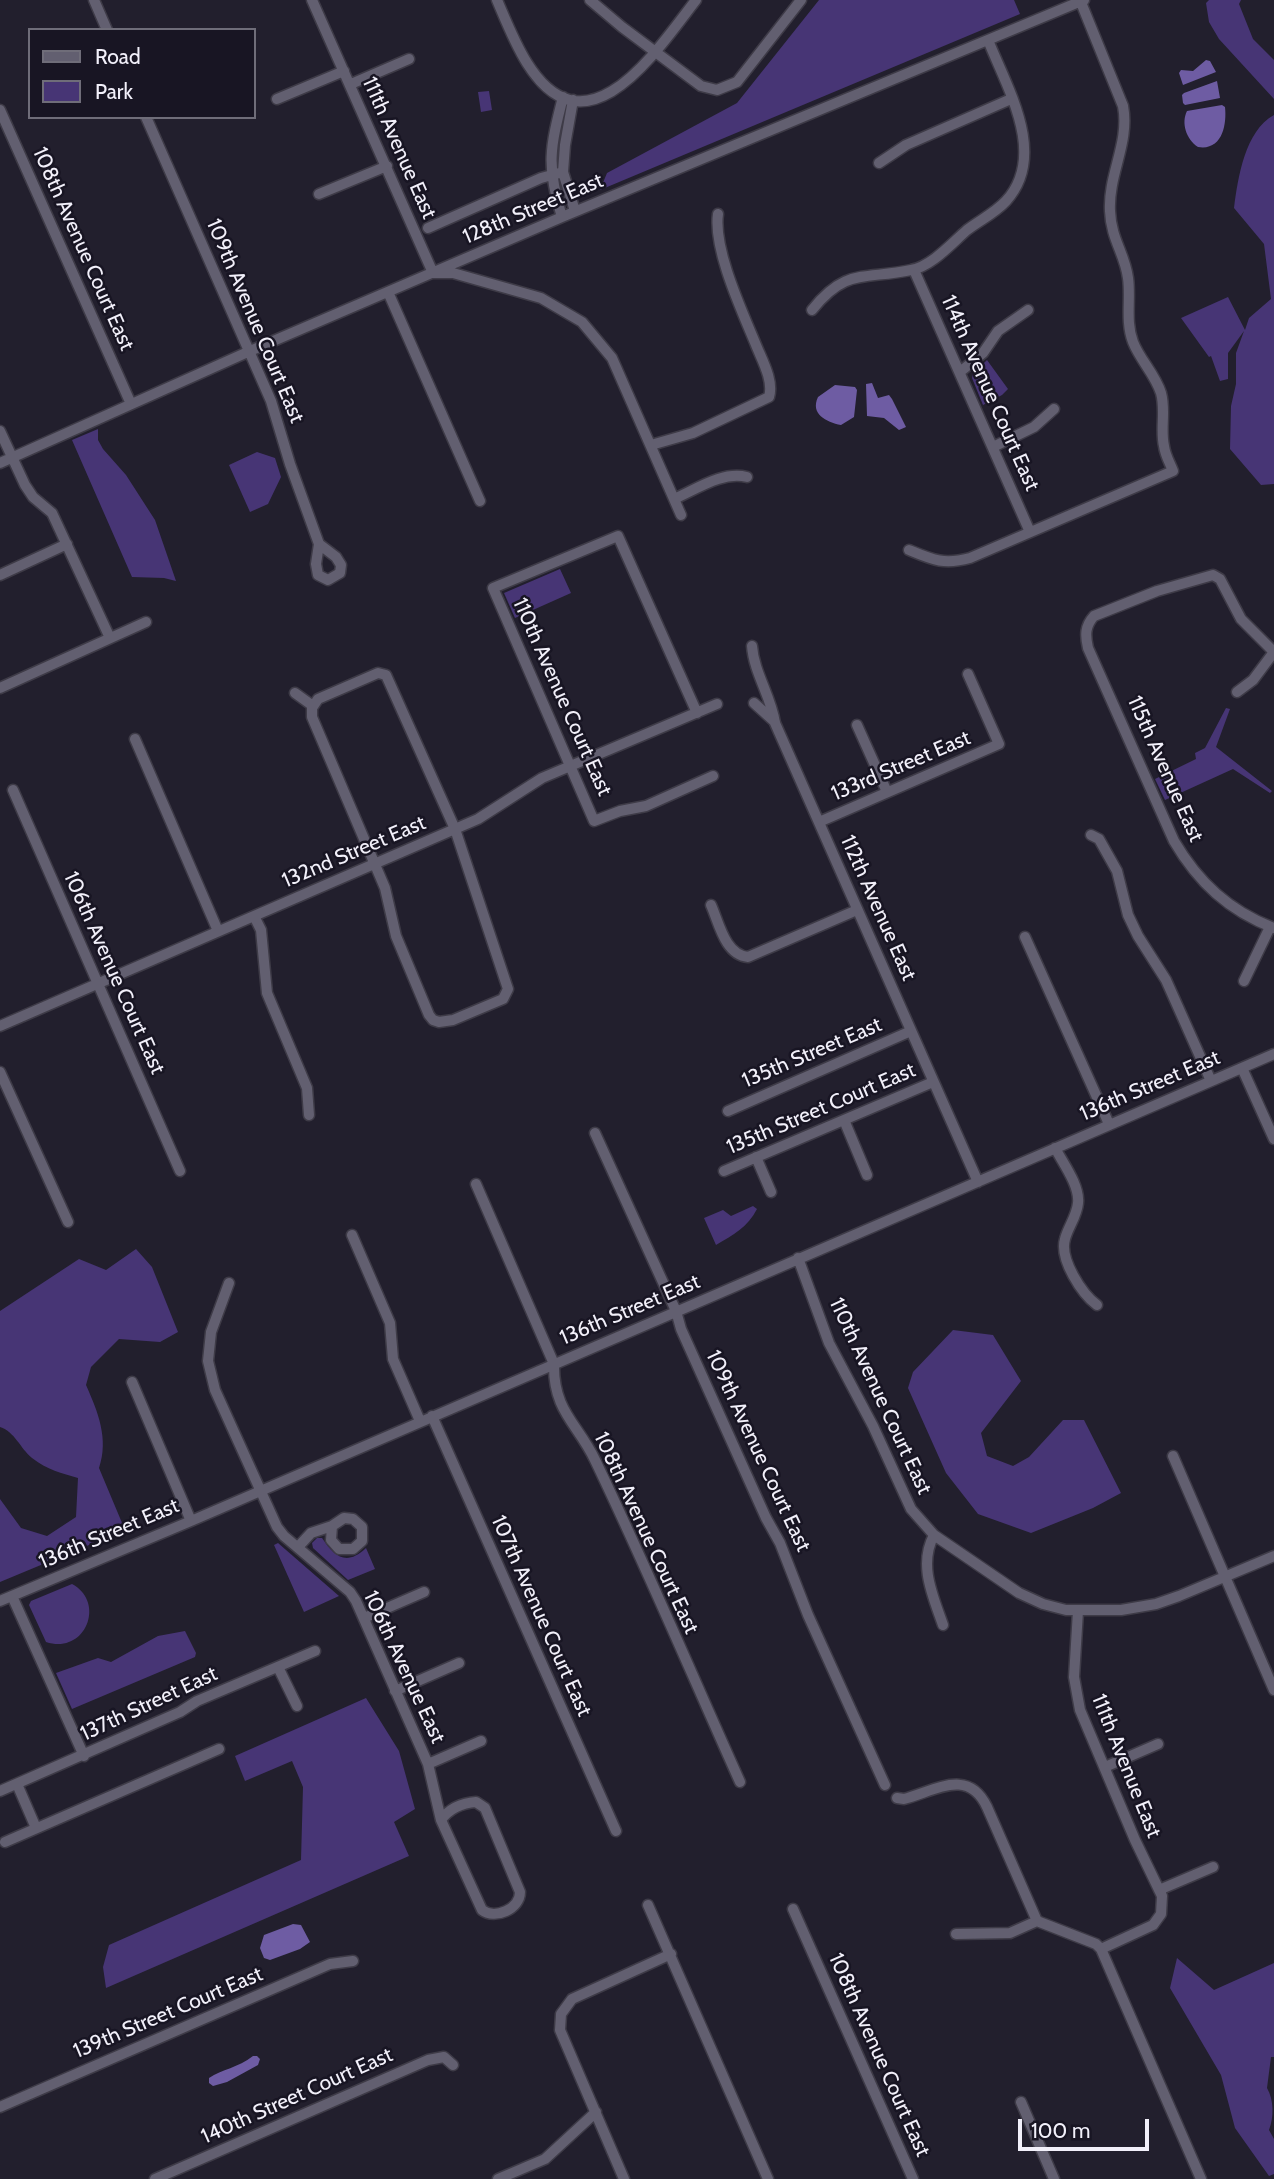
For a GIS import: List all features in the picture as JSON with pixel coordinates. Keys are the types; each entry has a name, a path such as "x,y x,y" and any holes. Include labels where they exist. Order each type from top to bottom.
{"street":[{"path":"94,0 106,28"},
{"name":"111th Avenue East","path":"312,0 433,273"},
{"path":"497,0 528,64 548,88 568,99 603,96 623,86 656,52 696,0"},
{"path":"590,0 701,86 712,90 737,82 802,0"},
{"path":"909,550 935,561 960,560 1173,471 1164,449 1164,410 1159,386 1131,338 1128,278 1111,227 1110,189 1124,138 1126,119 1082,0"},
{"name":"128th Street East","path":"0,463 250,351 575,211 1082,0"},
{"path":"812,310 830,290 850,279 866,274 914,270 945,251 967,230 996,211 1007,199 1019,178 1024,158 1024,141 1012,99 988,40"},
{"path":"351,85 409,59"},
{"path":"277,99 344,71"},
{"path":"568,99 563,172 575,211"},
{"path":"562,217 551,174 551,153 568,99"},
{"path":"879,163 906,145 1012,99"},
{"name":"108th Avenue Court East","path":"0,110 131,404"},
{"name":"109th Avenue Court East","path":"147,119 273,405 290,464 319,544"},
{"path":"319,194 387,166"},
{"path":"428,228 551,174 563,172"},
{"path":"651,445 692,433 769,397 770,394 764,364 739,303 723,254 717,231 718,214"},
{"name":"114th Avenue Court East","path":"914,270 1030,532"},
{"path":"433,273 453,273 541,298 582,322 612,358 681,515"},
{"path":"388,292 480,501"},
{"path":"960,372 983,353 998,331 1028,310"},
{"path":"993,447 1034,427 1054,409"},
{"path":"0,431 33,497 52,513 110,638"},
{"path":"674,499 726,476 735,474 747,477"},
{"name":"110th Avenue Court East","path":"697,713 618,536 493,588 594,821 620,811 646,806 713,776"},
{"path":"0,575 67,544"},
{"name":"115th Avenue East","path":"1272,927 1234,908 1219,897 1184,859 1088,648 1087,626 1094,616 1157,591 1209,575 1217,576 1241,619 1274,652"},
{"path":"0,688 146,622"},
{"name":"112th Avenue East","path":"752,646 755,665 775,723 978,1182"},
{"path":"1237,692 1253,680 1274,652"},
{"path":"383,673 386,675 455,829 508,989 503,999 453,1020 439,1023 429,1014 396,936 388,898 314,724 313,706 321,697 369,676 383,673"},
{"name":"133rd Street East","path":"818,822 999,744 968,674"},
{"path":"295,693 313,706"},
{"path":"754,703 775,723"},
{"name":"132nd Street East","path":"0,1026 455,829 497,809 542,778 718,704"},
{"path":"857,725 887,793"},
{"path":"135,739 218,931"},
{"name":"106th Avenue Court East","path":"13,790 180,1171"},
{"path":"1091,835 1099,839 1117,872 1128,915 1166,980 1211,1081"},
{"path":"711,905 729,945 737,954 748,957 857,910"},
{"path":"254,916 261,930 267,993 306,1088 309,1115"},
{"path":"1244,981 1272,927"},
{"path":"1025,937 1109,1124"},
{"name":"135th Street East","path":"728,1111 911,1031"},
{"name":"136th Street East","path":"0,1601 1274,1054"},
{"path":"1242,1068 1274,1139"},
{"path":"0,1072 68,1222"},
{"name":"135th Street Court East","path":"724,1171 933,1082"},
{"path":"844,1120 867,1175"},
{"name":"109th Avenue Court East","path":"596,1133 885,1785"},
{"path":"1055,1148 1079,1200 1065,1239 1065,1250 1076,1282 1097,1305"},
{"path":"756,1157 771,1192"},
{"name":"108th Avenue Court East","path":"476,1184 554,1364 554,1376 566,1415 594,1458 740,1782"},
{"path":"352,1235 390,1322 393,1359 420,1421"},
{"name":"110th Avenue Court East","path":"798,1258 844,1374 873,1426 911,1509 934,1535"},
{"name":"106th Avenue East","path":"229,1283 211,1332 208,1361 215,1390 277,1527 350,1592 364,1618 428,1764 441,1820 482,1910 487,1914 494,1914 516,1904 520,1892 485,1808 475,1802 464,1803 449,1811 441,1820"},
{"path":"132,1382 191,1521"},
{"name":"107th Avenue Court East","path":"432,1416 616,1831"},
{"path":"1173,1456 1274,1690"},
{"path":"298,1547 311,1533 332,1526"},
{"path":"943,1625 926,1564 927,1551 934,1535 1019,1593 1056,1608 1078,1611 1121,1610 1156,1604 1274,1556"},
{"path":"364,1618 424,1592"},
{"path":"12,1596 84,1756"},
{"name":"111th Avenue East","path":"1078,1611 1074,1677 1076,1694 1089,1733 1159,1891"},
{"name":"137th Street East","path":"0,1791 84,1756 180,1712 197,1701 314,1651"},
{"path":"395,1691 459,1663"},
{"path":"278,1667 296,1706"},
{"path":"428,1764 481,1741"},
{"path":"1105,1767 1158,1744"},
{"path":"5,1842 219,1749"},
{"path":"17,1784 36,1828"},
{"path":"897,1798 904,1799 957,1784 969,1787 983,1798 1037,1921 1096,1944 1101,1949 1201,2179"},
{"path":"1101,1949 1156,1923 1162,1910 1159,1891 1213,1867"},
{"path":"649,1905 768,2179"},
{"name":"108th Avenue Court East","path":"793,1909 913,2179"},
{"path":"956,1934 1010,1933 1037,1921"},
{"path":"624,2179 561,2030 562,2012 572,1999 671,1954"},
{"name":"139th Street Court East","path":"0,2107 330,1964 353,1961"},
{"name":"140th Street Court East","path":"155,2179 428,2060 444,2057 453,2065"},
{"path":"1021,2102 1054,2179"},
{"path":"498,2179 545,2158 596,2112"}],"green space":[{"path":"819,0 1014,0 1020,14 600,190 607,173 737,103"},
{"path":"1209,0 1241,0 1239,4 1253,39 1274,60 1274,99 1219,39 1209,22 1206,3"},
{"path":"489,91 492,110 481,112 478,92"},
{"path":"1274,115 1274,484 1261,485 1230,449 1236,353 1244,331 1228,353 1228,379 1220,381 1211,356 1209,357 1181,318 1228,297 1245,330 1249,318 1271,299 1264,244 1234,208 1241,169 1250,143 1264,122"},
{"path":"987,360 1008,389 983,405 972,378"},
{"path":"98,429 98,440 103,449 126,475 155,520 176,581 132,577 72,440"},
{"path":"257,452 275,458 281,477 268,504 250,512 229,465"},
{"path":"560,569 571,593 515,618 504,593"},
{"path":"1226,708 1230,709 1216,747 1272,791 1270,793 1233,769 1165,800 1155,779 1196,759 1195,753 1205,748"},
{"path":"753,1206 757,1209 745,1226 716,1245 704,1218 723,1210 731,1216"},
{"path":"136,1249 152,1267 178,1332 160,1342 119,1339 91,1367 86,1385 98,1415 102,1436 99,1468 125,1530 0,1582 0,1499 21,1528 47,1536 76,1517 78,1478 38,1462 10,1433 0,1427 0,1311 79,1259 106,1270"},
{"path":"953,1330 993,1335 1021,1381 981,1433 987,1456 1013,1466 1029,1457 1063,1420 1084,1420 1121,1493 1093,1508 1031,1533 978,1514 946,1473 908,1388 913,1372"},
{"path":"317,1538 322,1538 331,1550 341,1557 352,1557 366,1548 375,1569 348,1580 313,1548 312,1543"},
{"path":"278,1543 339,1596 304,1612 274,1545"},
{"path":"72,1584 82,1592 88,1602 87,1625 72,1641 60,1644 46,1642 29,1605 31,1601"},
{"path":"185,1631 196,1653 195,1657 72,1709 56,1673 98,1658 111,1662 158,1636"},
{"path":"366,1698 399,1751 415,1809 394,1822 409,1856 106,1988 103,1967 109,1945 301,1860 303,1787 292,1761 245,1781 235,1756"},
{"path":"1177,1958 1214,1990 1274,1963 1274,2057 1271,2057 1267,2088 1272,2109 1269,2130 1274,2139 1274,2174 1269,2176 1235,2128 1221,2075 1170,1988"}],"shaded area":[{"path":"1206,60 1210,61 1216,72 1183,85 1179,73 1181,70 1193,71"},
{"path":"1217,81 1220,98 1185,105 1183,103 1184,93"},
{"path":"1222,105 1225,107 1224,129 1218,141 1213,145 1198,147 1190,140 1186,130 1184,121 1187,111"},
{"path":"872,383 878,398 889,395 906,427 899,430 884,418 867,416 866,384"},
{"path":"835,385 855,387 857,390 854,417 841,425 825,419 816,408 818,397"},
{"path":"293,1924 301,1925 310,1942 300,1949 270,1960 264,1958 260,1948 264,1935"},
{"path":"253,2056 260,2059 258,2065 227,2082 213,2086 209,2083 209,2078"}]}
